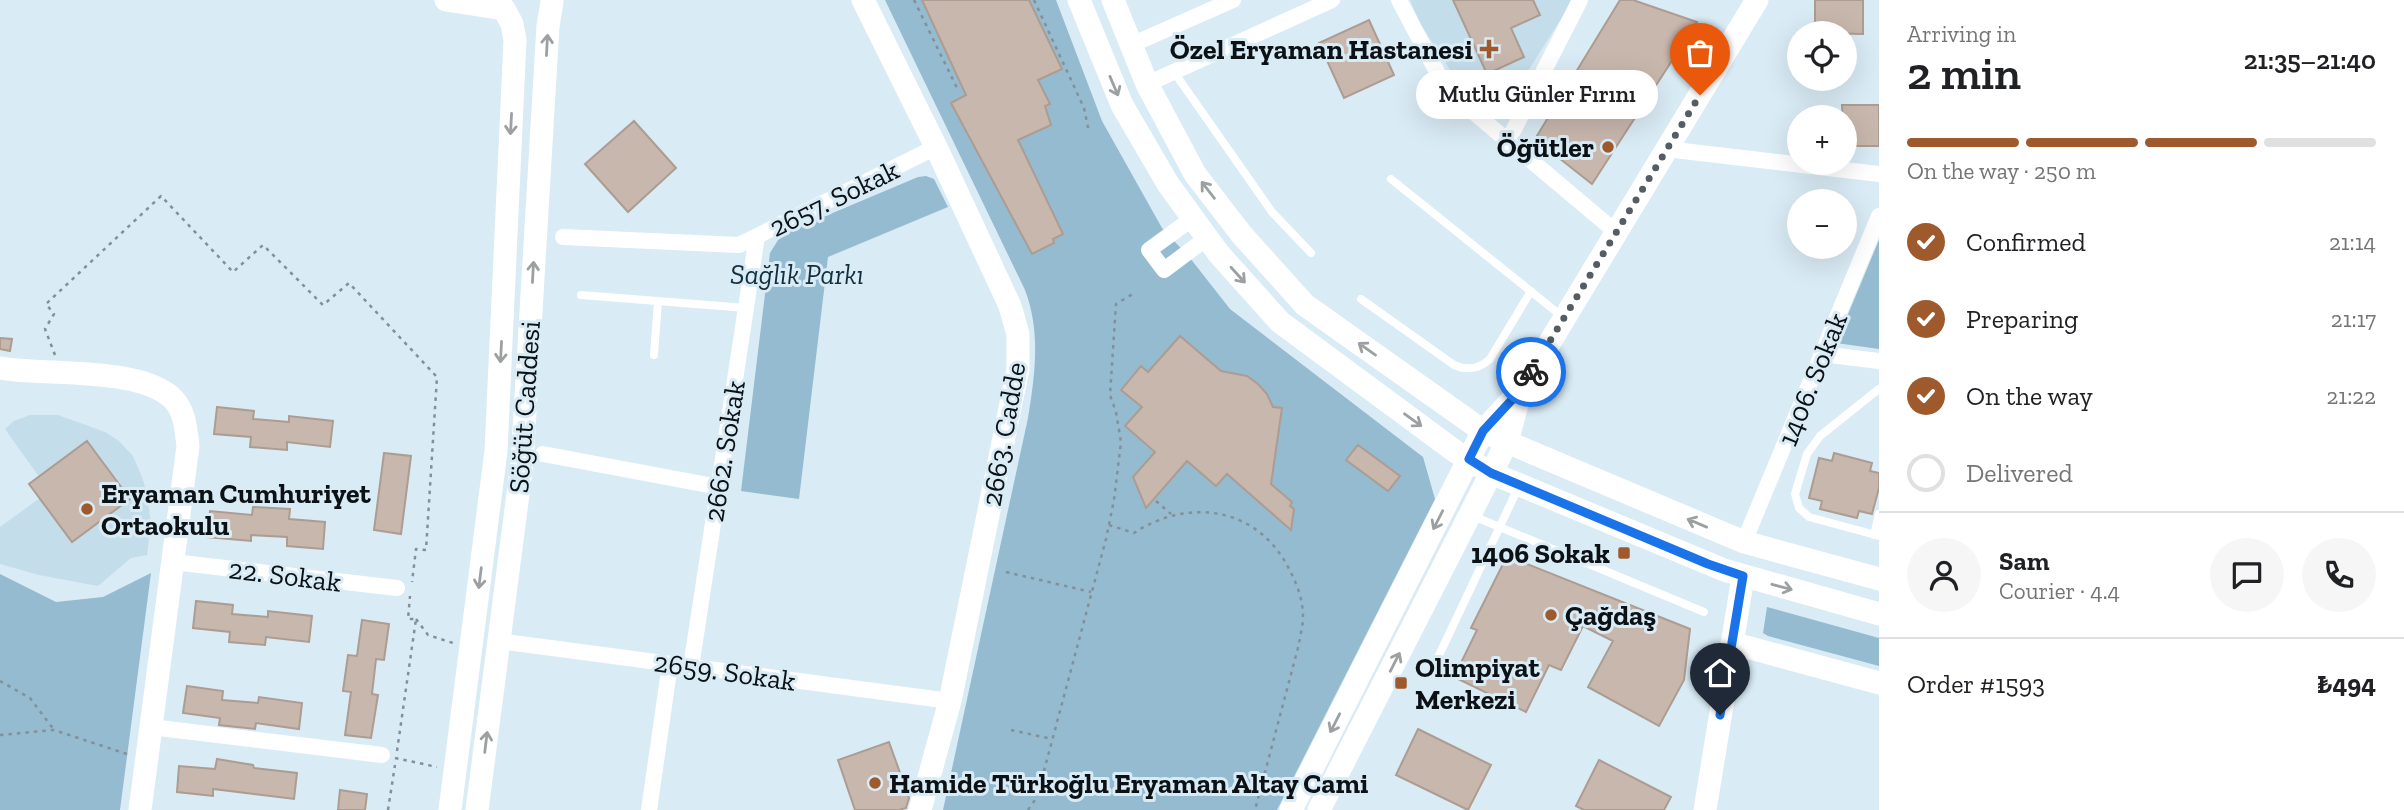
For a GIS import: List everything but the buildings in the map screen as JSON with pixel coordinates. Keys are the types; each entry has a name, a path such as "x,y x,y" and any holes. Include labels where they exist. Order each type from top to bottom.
{"main road":[{"path":"446,0 501,5 521,17 539,15 554,1"},
{"name":"2663. Cadde","path":"863,0 936,147 1010,306 1018,334 1018,369 950,701 920,810"},
{"path":"1079,0 1122,105 1168,184 1207,238 1280,322 1491,473 1708,564 1879,614"},
{"path":"1113,0 1147,84 1195,174 1242,235 1305,305 1483,431 1744,542 1879,579"},
{"path":"1291,810 1483,431 1521,390 1757,0"},
{"name":"Söğüt Caddesi","path":"477,810 523,463 548,26 554,1"},
{"name":"Söğüt Caddesi","path":"450,810 496,451 515,40 512,24 501,5"},
{"path":"1102,57 1131,45"},
{"path":"0,368 137,381 151,385 174,400 186,425 188,446 140,810"},
{"path":"1319,810 1507,442 1521,390"},
{"path":"1705,810 1743,576"},
{"path":"1732,643 1879,683"}],"street":[{"path":"1131,45 1233,0"},
{"path":"1147,84 1332,0"},
{"path":"1399,0 1446,89 1616,232"},
{"path":"1508,141 1580,0"},
{"name":"2657. Sokak","path":"563,237 738,245 936,147"},
{"path":"1667,149 1879,174"},
{"name":"1406. Sokak","path":"1744,542 1879,216"},
{"path":"1193,218 1149,250 1164,270 1207,238"},
{"name":"2662. Sokak","path":"691,667 757,236"},
{"path":"1822,354 1879,361"},
{"path":"543,454 719,486"},
{"name":"22. Sokak","path":"173,562 407,588"},
{"name":"2659. Sokak","path":"499,641 950,701"},
{"path":"649,810 670,664"},
{"path":"151,727 389,757"}],"lane":[{"path":"1174,72 1272,212 1311,253"},
{"path":"1391,179 1564,318"},
{"path":"1361,299 1454,366 1468,369 1481,366 1490,359 1531,291"},
{"path":"581,295 746,308"},
{"path":"654,355 658,301"},
{"path":"1879,389 1820,436 1807,454 1795,494 1799,508 1809,517 1876,536 1879,514"},
{"path":"1432,670 1519,485"},
{"path":"1470,515 1704,612"}],"path":[{"path":"914,0 957,88"},
{"path":"1034,0 1084,108 1089,132"},
{"path":"52,347 45,329 54,314 46,304 161,196 233,272 263,245 324,306 349,283 437,377 426,550 416,549 407,588 408,618 416,620 428,635 471,649"},
{"path":"1028,810 1034,808 1109,525 1121,442 1110,395 1116,303 1136,292"},
{"path":"1156,501 1171,514"},
{"path":"1109,525 1134,533 1148,523 1171,514 1210,511 1233,517 1249,525 1273,542 1279,550 1300,595 1303,619 1299,644 1255,810"},
{"path":"1006,572 1092,592"},
{"path":"388,810 389,757 416,620"},
{"path":"0,681 30,698 54,730"},
{"path":"0,735 54,730 146,760"},
{"path":"1011,730 1052,739"},
{"path":"389,757 455,771"}],"shaded area":[{"name":"Özel Eryaman Hastanesi","path":"1410,0 1573,0 1502,112 1452,73 1421,25"},
{"name":"Eryaman Cumhuriyet Ortaokulu","path":"30,415 58,415 105,432 119,441 133,456 142,477 151,524 147,555 131,558 98,586 39,575 0,564 0,527 44,495 45,485 5,429 14,421"}],"green space":[{"path":"885,0 1056,0 1102,121 1162,228 1190,258 1230,309 1423,457 1435,499 1277,810 943,810 1028,418 1035,338 1025,290"},
{"name":"Sağlık Parkı","path":"926,176 934,179 948,207 828,257 799,499 741,491 770,253 778,240 790,231"},
{"path":"1879,240 1879,349 1836,343"},
{"path":"151,573 120,810 0,810 0,574 56,602 103,597"},
{"path":"1767,607 1879,638 1879,666 1768,636 1763,633"}],"way so far":[{"path":"1531,372 1700,95"}],"place":[{"name":"Özel Eryaman Hastanesi","path":"1489,49"},
{"name":"Mutlu Günler Fırını","path":"1700,95"},
{"name":"Öğütler","path":"1608,147"},
{"name":"Eryaman Cumhuriyet Ortaokulu","path":"87,509"},
{"name":"1406 Sokak","path":"1624,553"},
{"name":"Çağdaş","path":"1551,615"},
{"name":"Olimpiyat Merkezi","path":"1401,683"},
{"name":"Hamide Türkoğlu Eryaman Altay Cami","path":"875,783"}],"route":[{"path":"1531,372 1521,390 1483,431 1469,459 1491,473 1708,564 1743,576 1720,715"}]}
